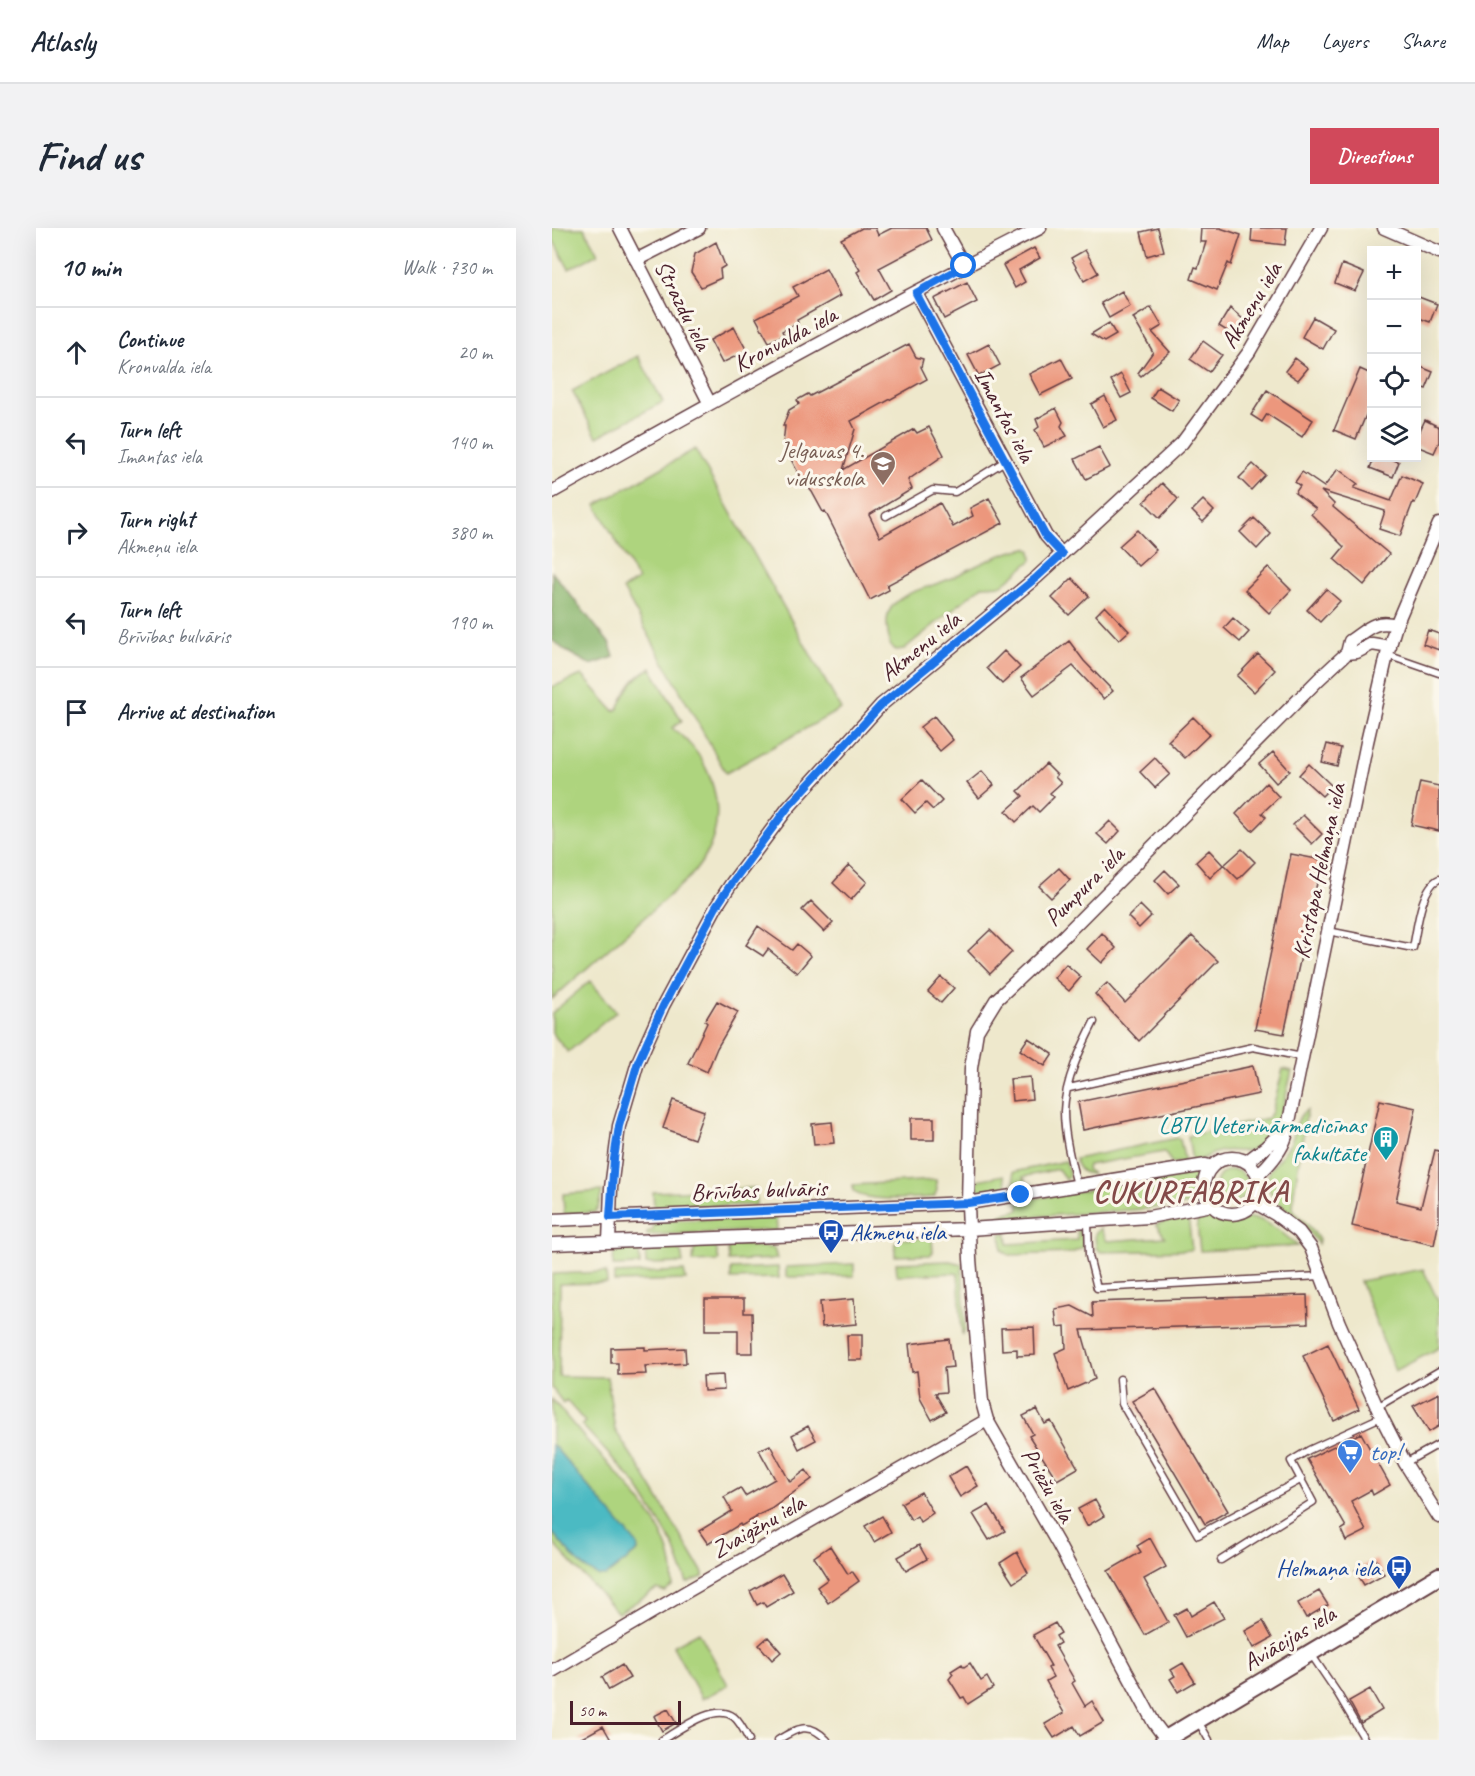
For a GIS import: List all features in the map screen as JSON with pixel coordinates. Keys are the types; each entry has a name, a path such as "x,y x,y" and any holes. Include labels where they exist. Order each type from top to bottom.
{"main road":[{"name":"Aviācijas iela","path":"1165,1739 1439,1576"}],"street":[{"name":"Strazdu iela","path":"620,228 710,402"},
{"name":"Strazdu iela","path":"636,260 699,228"},
{"path":"943,228 964,266"},
{"name":"Kronvalda iela","path":"552,492 710,402 964,266 1040,228"},
{"name":"Akmeņu iela","path":"609,1242 614,1159 619,1126 638,1062 663,1006 716,907 731,884 788,807 881,705 1037,577 1182,443 1249,352 1321,228"},
{"path":"1383,228 1439,252"},
{"name":"Imantas iela","path":"916,293 1046,537 1062,554"},
{"path":"1396,626 1439,524"},
{"name":"Pumpura iela","path":"968,1203 971,1068 977,1031 996,1000 1030,970 1347,653 1350,641 1380,622 1396,626"},
{"name":"Kristapa Helmaņa iela","path":"1258,1175 1276,1157 1283,1145 1396,626"},
{"name":"Pumpura iela","path":"1347,653 1357,652 1372,644 1389,651"},
{"path":"1287,1127 1266,1148 1246,1162 1258,1175 1260,1184 1254,1202 1299,1232 1311,1248 1339,1323 1394,1447 1439,1517"},
{"name":"Brīvības bulvāris","path":"552,1220 968,1203 1206,1165 1211,1167 1221,1159 1234,1158 1246,1162"},
{"path":"1211,1167 1205,1176 1203,1186 1212,1206"},
{"name":"Brīvības bulvāris","path":"552,1244 969,1229 1149,1217 1212,1206 1229,1214 1239,1213 1254,1202"},
{"path":"968,1203 969,1229"},
{"name":"Priežu iela","path":"969,1229 982,1402 987,1420 1058,1545 1154,1723 1165,1739"},
{"name":"Zvaigžņu iela","path":"552,1671 987,1420"}],"lane":[{"path":"886,516 933,490 956,492 1006,461"},
{"path":"1389,651 1439,673"},
{"path":"1328,931 1413,948 1426,890 1439,879"},
{"path":"1077,1187 1070,1157 1064,1110 1073,1066 1094,1022"},
{"path":"1069,1088 1253,1047 1302,1057"},
{"path":"1088,1222 1089,1256 1097,1287 1321,1276"},
{"path":"1221,1560 1313,1502 1292,1461 1379,1412 1439,1371"},
{"path":"1120,1379 1122,1404 1198,1535 1302,1479"},
{"path":"1406,1463 1439,1444"},
{"path":"1310,1653 1365,1740"},
{"path":"662,1740 706,1715 716,1712 727,1713 735,1718 749,1740"},
{"path":"1197,1720 1209,1740"},
{"path":"778,1740 793,1731 807,1727 819,1732 827,1740"}],"green space":[{"path":"552,228 584,228 598,254 569,269 552,238"},
{"path":"638,356 663,402 597,437 572,391"},
{"path":"695,449 841,709 726,773 623,589 638,580 596,505"},
{"path":"1027,548 1031,551 1032,560 1002,585 982,586 904,649 896,650 890,645 888,617 891,608 903,597 996,557"},
{"path":"552,572 610,644 614,657 591,665 552,640"},
{"path":"651,668 682,721 672,728 698,754 713,787 716,823 712,841 702,861 690,877 552,999 552,687 582,675 614,711 618,709 634,680"},
{"path":"590,981 616,1012 568,1052 552,1033 552,1013"},
{"path":"1283,1069 1292,1071 1280,1118 1268,1138 1260,1146 1250,1150 1222,1151 1192,1162 1188,1136 1268,1118 1272,1112"},
{"path":"1307,1110 1293,1210 1311,1228 1319,1240 1318,1244 1302,1224 1275,1199 1267,1180 1271,1169 1291,1142 1303,1112"},
{"path":"1180,1139 1185,1162 1172,1163 1164,1152 1088,1165 1087,1169 1092,1174 1080,1170 1075,1159"},
{"path":"1066,1161 1069,1174 1066,1180 1058,1169 1023,1177 1030,1188 1016,1190 1013,1172"},
{"path":"1232,1170 1243,1175 1248,1186 1243,1197 1232,1202 1221,1197 1216,1186 1221,1175"},
{"path":"1198,1172 1200,1203 1000,1219 1002,1214 1019,1210 1019,1201"},
{"path":"1004,1175 1008,1191 987,1192 977,1187 977,1180"},
{"path":"936,1180 937,1190 934,1197 880,1198 859,1195 853,1191 853,1185"},
{"path":"755,1188 756,1205 654,1207 653,1192"},
{"path":"602,1191 595,1212 564,1214 563,1194"},
{"path":"1206,1213 1226,1221 1250,1218 1261,1220 1279,1230 1298,1246 1200,1251 1196,1214"},
{"path":"1188,1216 1192,1250 1101,1252 1096,1248 1095,1234 1100,1228 1107,1241 1165,1237 1156,1224"},
{"path":"776,1217 777,1230 647,1235 647,1232 653,1230 654,1221"},
{"path":"1077,1228 1082,1233 1083,1247 1072,1253 1009,1255 1002,1250 1001,1233 1007,1233 1008,1244 1077,1240"},
{"path":"932,1238 933,1252 930,1255 895,1256 895,1244 898,1239"},
{"path":"697,1246 716,1247 719,1261 693,1262 694,1250"},
{"path":"730,1246 774,1248 777,1259 729,1261"},
{"path":"675,1247 681,1252 683,1263 646,1264 645,1248"},
{"path":"639,1249 640,1265 613,1266 614,1251"},
{"path":"950,1261 962,1264 965,1330 962,1334 958,1273 897,1275 896,1263"},
{"path":"854,1264 854,1276 786,1277 786,1267"},
{"path":"778,1267 779,1278 731,1279 731,1269"},
{"path":"1423,1269 1439,1303 1439,1348 1395,1371 1360,1281"},
{"path":"684,1271 686,1280 614,1282 614,1274"},
{"path":"606,1272 607,1283 560,1284 559,1376 607,1377 615,1430 703,1573 703,1577 687,1583 673,1544 636,1484 582,1425 585,1422 566,1400 563,1403 552,1388 552,1274"},
{"path":"552,1399 647,1509 667,1546 672,1566 673,1586 665,1592 657,1589 618,1613 552,1542 552,1532 572,1556 606,1576 638,1551 612,1515 552,1444"},
{"path":"699,1632 728,1685 702,1699 673,1646"}],"water":[{"path":"552,1444 637,1544 638,1551 606,1576 598,1576 585,1568 552,1532"}],"building":[{"path":"862,228 875,228 878,235 892,228 926,228 932,240 879,268 891,290 874,300 857,272 860,270 841,239"},
{"path":"1158,228 1164,251 1147,256 1141,232"},
{"path":"1201,228 1220,228 1241,235 1231,265 1228,263 1217,290 1191,279 1195,267 1198,268 1206,242 1200,242"},
{"path":"1252,228 1287,228 1285,245 1251,241"},
{"path":"716,242 725,266 720,269 721,278 701,287 691,272 695,254"},
{"path":"1034,248 1040,258 1019,270 1025,282 1015,288 1003,265"},
{"path":"1085,250 1098,273 1084,281 1071,258"},
{"path":"1342,264 1364,273 1355,291 1335,283"},
{"path":"826,269 840,296 797,320 798,323 782,331 784,335 769,342 756,318 798,296 793,287"},
{"path":"967,282 977,302 944,319 934,299"},
{"path":"1122,291 1130,306 1109,318 1101,303"},
{"path":"1421,298 1437,304 1430,322 1421,319"},
{"path":"1151,307 1162,326 1152,332 1170,352 1141,376 1138,373 1153,352 1133,318"},
{"path":"1230,308 1244,320 1235,336 1219,326"},
{"path":"1313,317 1334,329 1323,349 1302,337"},
{"path":"1109,323 1116,335 1104,342 1091,334"},
{"path":"734,327 747,351 722,363 710,340"},
{"path":"1203,341 1222,355 1209,372 1190,359"},
{"path":"909,344 916,357 923,359 921,367 927,379 851,421 855,429 843,470 914,429 917,433 929,427 944,455 908,480 912,489 869,515 880,537 940,503 953,527 973,516 970,508 989,498 1003,523 887,585 889,590 870,600 825,511 823,512 802,480 783,444 785,426 783,426 789,410 799,404 797,400 808,394 810,396"},
{"path":"989,344 1000,365 979,376 968,355"},
{"path":"1061,358 1072,379 1040,395 1029,374"},
{"path":"1295,358 1308,368 1298,380 1285,371"},
{"path":"1421,367 1433,372 1426,389 1421,387"},
{"path":"1360,369 1367,372 1367,413 1356,439 1334,430"},
{"path":"1121,374 1131,393 1121,398 1111,380"},
{"path":"1158,387 1179,400 1172,411 1151,398"},
{"path":"1267,390 1313,420 1302,437 1267,414 1262,422 1251,415"},
{"path":"1105,396 1117,420 1103,427 1091,404"},
{"path":"1056,408 1063,422 1061,426 1067,436 1044,447 1035,430 1039,427 1036,419"},
{"path":"1425,420 1439,427 1439,442 1434,453 1421,448 1421,428"},
{"path":"1099,447 1110,467 1086,479 1075,459"},
{"path":"1372,462 1399,462 1393,477 1370,468"},
{"path":"1253,464 1265,475 1251,490 1239,478"},
{"path":"1338,469 1358,484 1354,488 1391,501 1402,475 1423,484 1415,503 1413,502 1400,536 1379,529 1385,511 1321,491 1334,504 1333,507 1389,554 1364,585 1334,559 1344,547 1311,514 1316,509 1295,493 1300,486 1295,482 1302,472 1324,487"},
{"path":"1162,483 1178,499 1160,518 1144,502"},
{"path":"1203,500 1214,511 1203,522 1192,511"},
{"path":"1254,518 1271,534 1257,549 1240,532"},
{"path":"1137,530 1156,550 1138,566 1119,546"},
{"path":"1268,567 1291,590 1269,613 1245,590"},
{"path":"1072,578 1089,596 1069,615 1052,598"},
{"path":"1326,589 1340,601 1320,622 1307,610"},
{"path":"1105,606 1129,631 1119,640 1096,615"},
{"path":"1233,618 1249,632 1240,642 1224,628"},
{"path":"1428,630 1439,634 1439,650 1423,644"},
{"path":"1069,641 1084,661 1113,691 1104,699 1073,666 1034,695 1021,678"},
{"path":"1004,651 1020,667 1002,684 987,668"},
{"path":"1258,654 1275,670 1254,692 1237,676"},
{"path":"934,716 953,740 940,751 920,727"},
{"path":"1193,717 1210,734 1185,758 1168,741"},
{"path":"1327,744 1341,748 1337,766 1322,762"},
{"path":"1273,752 1290,771 1276,783 1259,764"},
{"path":"1155,758 1170,774 1155,788 1140,772"},
{"path":"1046,764 1057,775 1055,777 1061,783 1050,793 1054,797 1039,812 1033,806 1016,822 1006,811 1023,796 1018,791"},
{"path":"1309,764 1332,786 1322,796 1299,775"},
{"path":"982,771 994,785 979,798 967,783"},
{"path":"922,780 942,801 933,810 926,803 915,813 902,799"},
{"path":"1420,782 1439,786 1439,831 1411,825"},
{"path":"1266,783 1279,797 1262,813 1266,817 1252,831 1236,814"},
{"path":"1303,815 1322,834 1312,844 1293,825"},
{"path":"1110,821 1120,831 1108,844 1097,834"},
{"path":"1242,849 1255,862 1238,879 1224,865"},
{"path":"1209,850 1223,865 1210,878 1196,862"},
{"path":"1291,854 1322,860 1284,1034 1255,1029"},
{"path":"849,865 867,882 851,900 833,883"},
{"path":"1059,868 1070,880 1051,898 1039,886"},
{"path":"1165,870 1179,884 1168,894 1155,880"},
{"path":"811,901 833,923 824,932 802,910"},
{"path":"1140,905 1151,916 1139,928 1128,917"},
{"path":"758,926 792,950 797,944 811,956 797,973 768,949 763,956 746,945"},
{"path":"990,930 1012,952 990,974 968,951"},
{"path":"1102,933 1116,948 1102,963 1087,949"},
{"path":"1192,936 1218,961 1139,1041 1095,994 1107,983 1125,1003"},
{"path":"1066,964 1081,977 1069,991 1054,978"},
{"path":"941,977 954,988 941,1003 928,992"},
{"path":"717,1001 738,1012 717,1048 707,1072 688,1063 707,1023 705,1021"},
{"path":"1028,1038 1053,1054 1045,1066 1020,1050"},
{"path":"1253,1066 1259,1094 1083,1130 1078,1102"},
{"path":"1030,1077 1032,1099 1012,1101 1010,1079"},
{"path":"673,1100 704,1111 694,1139 663,1128"},
{"name":"LBTU Veterinārmedicīnas fakultāte","path":"1380,1100 1416,1108 1396,1201 1421,1207 1435,1150 1439,1151 1439,1221 1434,1245 1352,1226"},
{"path":"911,1118 934,1118 934,1140 911,1140"},
{"path":"832,1122 834,1143 814,1145 812,1124"},
{"path":"1307,1295 1308,1323 1081,1330 1095,1379 1068,1391 1055,1353 1066,1348 1065,1326 1057,1327 1055,1309 1072,1306 1093,1317 1092,1302"},
{"path":"705,1299 744,1299 744,1313 752,1313 753,1353 738,1353 738,1330 705,1330"},
{"path":"854,1299 856,1324 822,1327 820,1302"},
{"path":"1034,1327 1035,1355 1017,1356 1017,1349 1002,1350 1001,1328"},
{"path":"847,1335 862,1335 862,1360 848,1360"},
{"path":"949,1339 953,1367 944,1368 946,1392 935,1393 946,1412 932,1420 920,1398 917,1371 912,1372 909,1344"},
{"path":"1328,1344 1359,1409 1334,1421 1303,1356"},
{"path":"645,1347 645,1350 685,1348 686,1363 645,1366 646,1374 618,1375 618,1363 611,1363 611,1348"},
{"path":"723,1375 724,1390 704,1391 703,1376"},
{"path":"1155,1388 1228,1511 1205,1524 1132,1401"},
{"path":"1439,1393 1439,1426 1429,1432 1413,1406"},
{"path":"1037,1409 1045,1424 1051,1421 1078,1468 1057,1480 1029,1436 1033,1434 1023,1416"},
{"path":"808,1426 816,1440 799,1449 792,1435"},
{"name":"top!","path":"1361,1433 1390,1485 1373,1495 1371,1490 1351,1501 1366,1531 1346,1541 1341,1530 1346,1527 1307,1459"},
{"path":"770,1445 790,1482 806,1470 812,1479 771,1509 741,1526 740,1524 708,1544 699,1531 732,1511 724,1497 740,1488 745,1496 775,1479 759,1450"},
{"path":"966,1466 978,1486 960,1497 948,1477"},
{"path":"921,1492 933,1513 920,1522 917,1516 911,1520 901,1503"},
{"path":"1095,1500 1104,1516 1087,1526 1078,1509"},
{"path":"989,1505 1005,1531 989,1540 973,1514"},
{"path":"882,1516 891,1532 874,1542 865,1526"},
{"path":"1150,1538 1166,1567 1144,1579 1168,1622 1145,1635 1108,1571 1141,1552 1137,1546"},
{"path":"919,1545 927,1559 906,1571 898,1557"},
{"path":"830,1546 848,1574 852,1571 859,1581 828,1603 817,1587 828,1579 814,1557"},
{"path":"1017,1552 1028,1573 1013,1583 1000,1563"},
{"path":"1376,1559 1384,1574 1364,1585 1355,1570"},
{"path":"782,1573 793,1591 766,1607 763,1602 757,1605 750,1591"},
{"path":"1319,1591 1328,1605 1306,1618 1298,1603"},
{"path":"1214,1602 1224,1618 1186,1637 1174,1615 1187,1608 1191,1616"},
{"path":"1263,1621 1272,1638 1254,1648 1245,1631"},
{"path":"1055,1623 1061,1633 1056,1636 1060,1643 1055,1646 1075,1681 1072,1683 1085,1706 1092,1701 1104,1722 1080,1736 1074,1726 1054,1738 1045,1724 1064,1713 1046,1681 1053,1677 1048,1668 1051,1666 1033,1635"},
{"path":"768,1637 781,1652 772,1660 759,1645"},
{"path":"970,1663 981,1681 987,1677 993,1688 968,1704 964,1697 961,1698 949,1679 953,1674 951,1671 962,1664 964,1667"},
{"path":"1183,1663 1195,1682 1178,1692 1170,1679 1175,1676 1171,1670"},
{"path":"622,1665 630,1678 609,1690 602,1677"},
{"path":"1370,1689 1382,1710 1361,1723 1349,1701"},
{"path":"668,1709 676,1723 662,1731 654,1716"},
{"path":"603,1726 611,1740 578,1740"}],"place":[{"name":"Jelgavas 4. vidusskola","path":"883,487"},
{"name":"LBTU Veterinārmedicīnas fakultāte","path":"1386,1162"},
{"name":"Akmeņu iela","path":"831,1255"},
{"name":"top!","path":"1350,1475"},
{"name":"Helmaņa iela","path":"1399,1591"}],"district":[{"name":"CUKURFABRIKA","path":"1191,1192"}],"route":[{"path":"964,266 916,293 1046,537 1062,554 881,705 788,807 731,884 716,907 663,1006 638,1062 619,1126 611,1188 610,1217 968,1203 1021,1195"}]}
